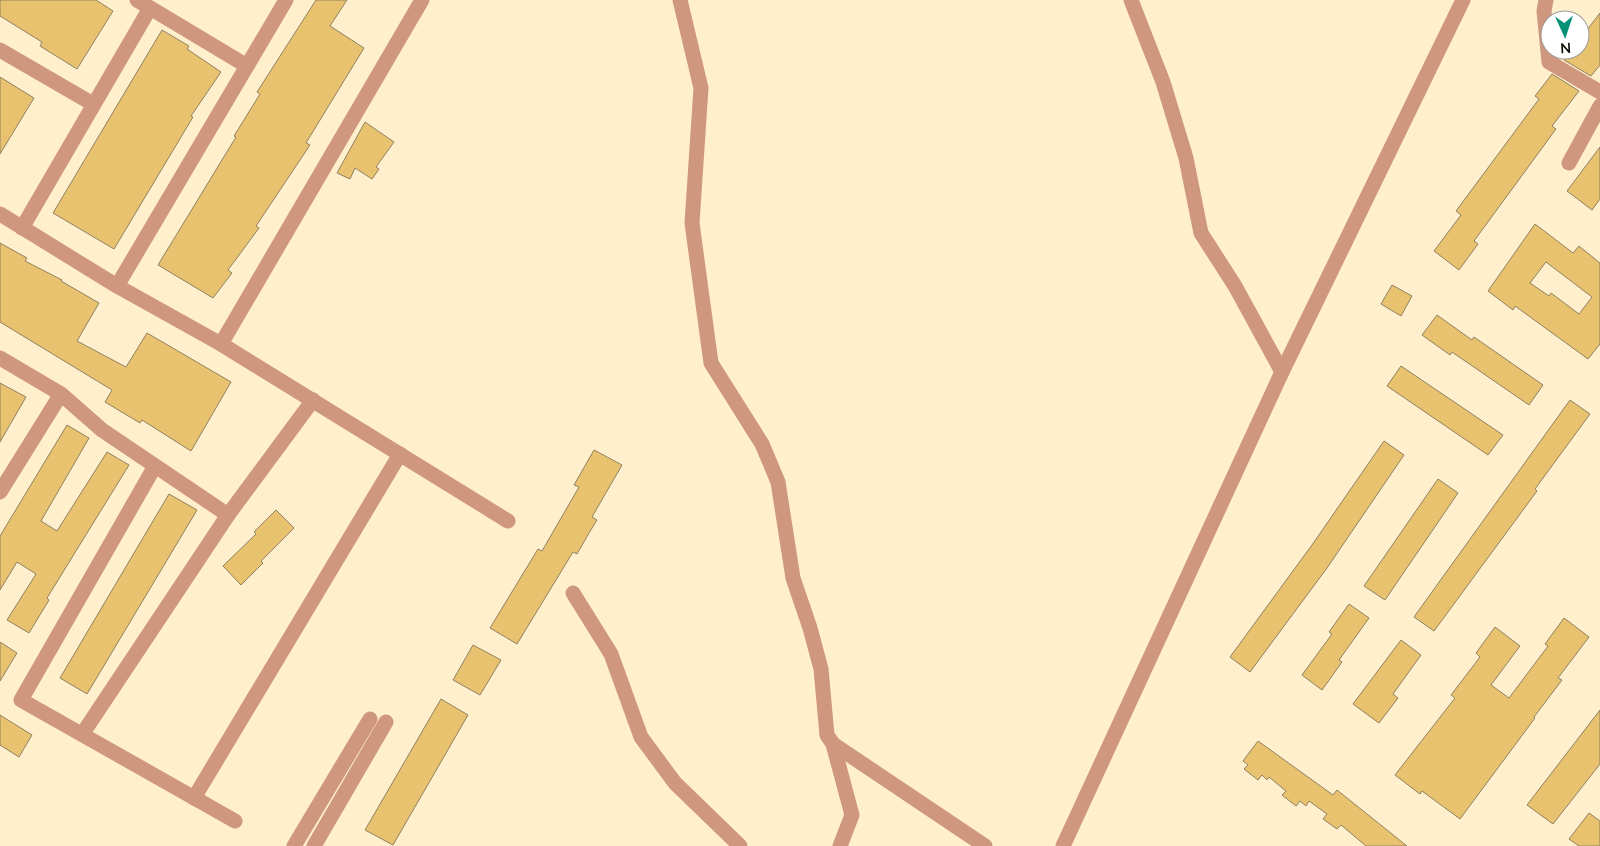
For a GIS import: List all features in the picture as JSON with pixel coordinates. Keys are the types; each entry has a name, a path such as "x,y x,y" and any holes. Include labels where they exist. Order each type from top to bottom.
{"street":[{"path":"117,286 286,0"},
{"path":"221,344 422,0"},
{"path":"680,0 701,88 692,223 710,363 762,444 778,482 793,578 819,661 827,735 834,744 984,846"},
{"path":"1131,0 1164,82 1186,158 1201,233 1235,286 1282,372"},
{"path":"1063,846 1282,372 1463,0"},
{"path":"1546,0 1544,11 1550,62 1600,92"},
{"path":"22,228 94,104 144,4 247,66"},
{"path":"0,50 94,104"},
{"path":"1569,164 1600,106"},
{"path":"0,214 117,286 221,344 508,521"},
{"path":"0,358 61,394 102,430 228,515"},
{"path":"0,492 61,394"},
{"path":"83,734 228,515 313,400"},
{"path":"194,798 400,454"},
{"path":"155,466 21,700 235,821"},
{"path":"573,594 611,654 641,737 676,783 740,846"},
{"path":"294,846 370,719"},
{"path":"314,846 386,722"},
{"path":"834,744 852,815 840,846"}],"building":[{"path":"0,0 96,0 113,11 77,69 40,46 42,42 0,16"},
{"path":"316,0 347,0 330,26 364,48 306,143 310,145 256,226 259,228 228,270 232,273 213,298 158,265 236,137 234,136 260,94 257,92"},
{"path":"1600,13 1600,65 1591,76 1564,60 1590,60 1590,26"},
{"path":"162,30 189,46 187,49 221,72 191,116 193,117 114,249 53,213"},
{"path":"1552,74 1579,91 1552,126 1556,129 1474,241 1478,244 1459,270 1434,251 1461,215 1456,211 1539,99 1535,96"},
{"path":"0,77 34,98 0,154"},
{"path":"365,122 394,142 376,167 379,169 372,179 355,168 350,179 337,173"},
{"path":"1600,147 1600,199 1592,210 1567,191"},
{"path":"1535,224 1573,253 1579,246 1600,263 1600,344 1588,359 1515,306 1513,310 1488,291","holes":["1546,262 1592,297 1579,314 1551,293 1549,296 1530,283"]},
{"path":"0,243 27,258 25,261 62,280 99,303 77,341 126,367 147,333 231,382 191,451 142,420 140,423 105,402 112,390 0,322"},
{"path":"1392,285 1412,296 1401,316 1381,304"},
{"path":"1437,315 1472,340 1474,337 1543,385 1529,405 1452,352 1450,355 1422,335"},
{"path":"1401,366 1503,435 1488,455 1387,386"},
{"path":"0,383 26,397 0,442"},
{"path":"1570,400 1590,414 1535,489 1537,491 1434,631 1414,617"},
{"path":"67,425 89,438 41,521 57,531 107,452 129,465 47,598 49,600 29,633 7,620 36,574 17,562 0,590 0,536"},
{"path":"1384,441 1404,455 1327,568 1250,672 1230,657 1312,545"},
{"path":"594,450 622,465 592,517 597,520 577,554 573,552 517,644 490,628 538,549 542,551 579,487 574,485"},
{"path":"1438,479 1458,493 1385,600 1364,586"},
{"path":"169,494 197,510 87,694 60,678"},
{"path":"276,510 294,528 261,561 263,563 241,585 223,566 256,534 254,532"},
{"path":"1349,604 1369,618 1339,660 1342,662 1322,690 1302,675 1332,634 1329,632"},
{"path":"1564,618 1589,637 1558,678 1562,680 1460,819 1422,791 1420,794 1395,775 1455,698 1451,695 1480,657 1476,653 1495,627 1520,646 1491,685 1509,698 1548,646 1545,644"},
{"path":"1401,640 1421,655 1393,694 1398,698 1379,723 1353,704"},
{"path":"0,642 17,653 0,681"},
{"path":"473,645 501,660 480,695 453,680"},
{"path":"441,699 468,715 393,845 365,830"},
{"path":"1600,710 1600,764 1553,824 1527,805"},
{"path":"0,715 32,735 19,757 0,745"},
{"path":"1258,741 1333,795 1337,790 1407,846 1366,846 1341,825 1337,829 1323,819 1327,814 1309,801 1306,806 1300,801 1296,806 1282,795 1286,791 1269,777 1267,780 1262,775 1258,780 1244,769 1248,765 1243,761"},
{"path":"1589,813 1600,821 1600,846 1579,846 1569,839"}]}
